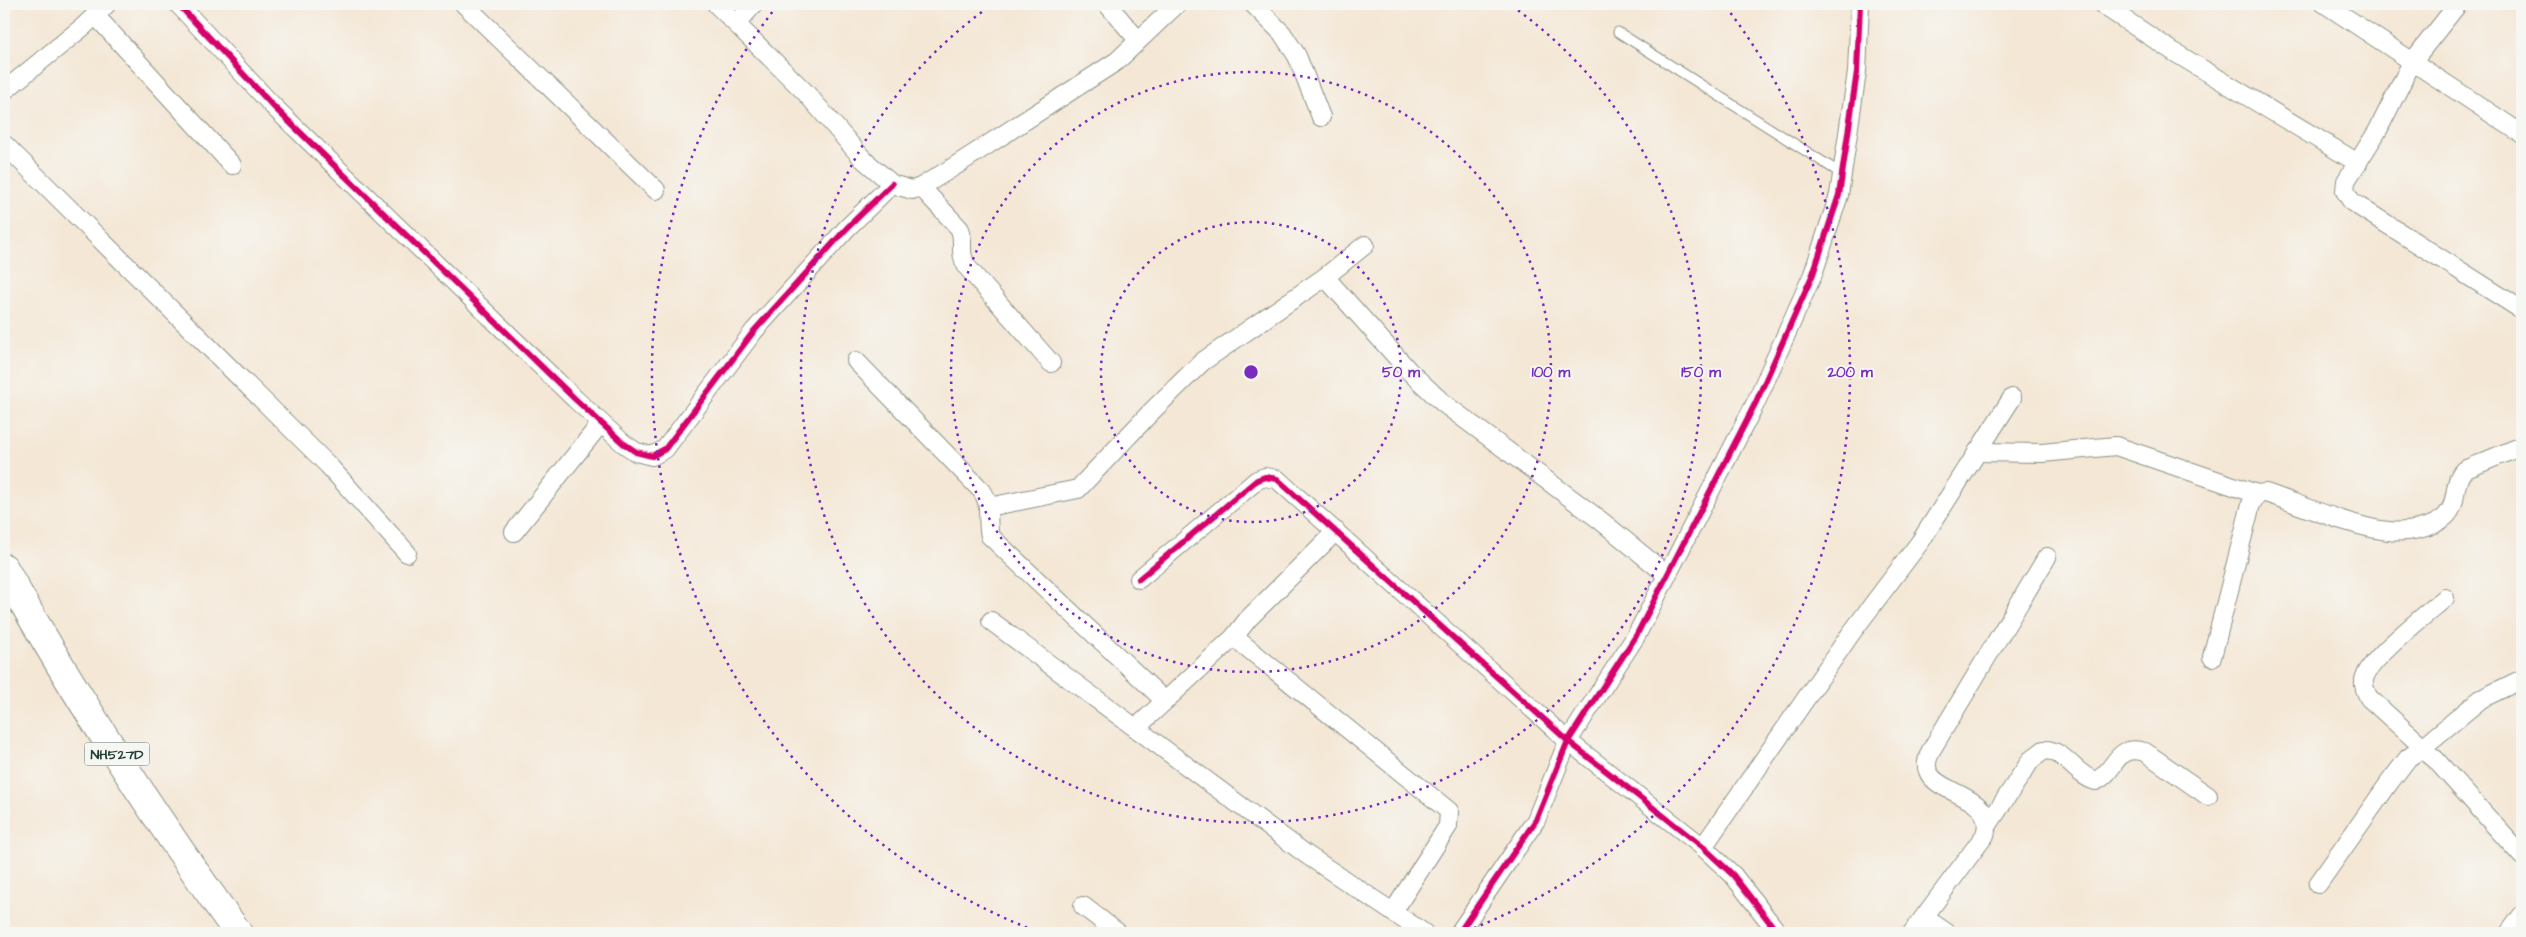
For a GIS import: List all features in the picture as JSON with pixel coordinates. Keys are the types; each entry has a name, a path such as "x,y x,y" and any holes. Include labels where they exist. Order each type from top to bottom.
{"highway":[{"name":"NH527D","path":"4,568 66,675 144,797 188,865 238,933"}],"street":[{"path":"178,4 273,106 600,423 623,443 645,456 658,454 665,449 754,331 848,228 892,184"},
{"path":"464,4 656,190"},
{"path":"716,4 806,93 863,159 892,184 906,189 921,187 1117,61 1177,4"},
{"path":"737,23 754,4"},
{"path":"1107,4 1138,40"},
{"path":"1253,4 1282,33 1297,56 1321,117"},
{"path":"1459,933 1536,820 1568,741 1636,636 1756,402 1813,274 1839,195 1857,72 1860,4"},
{"path":"2325,4 2522,134"},
{"path":"2458,4 2412,62 2378,130 2345,186 2352,202 2522,310"},
{"path":"2104,6 2174,52 2358,163"},
{"path":"4,90 101,9 232,165"},
{"path":"4,144 321,458 407,553"},
{"path":"921,187 960,228 962,235 961,256 967,267 1051,363"},
{"path":"989,507 1078,489 1152,411 1202,362 1325,277 1365,245"},
{"path":"1325,277 1409,371 1443,403 1600,520 1667,575"},
{"path":"856,361 917,426 973,480 986,497 989,507 988,528 990,536 1165,702"},
{"path":"1703,847 1852,632 1920,542 2012,398"},
{"path":"514,532 600,423"},
{"path":"1977,452 2042,453 2116,446 2257,494 2266,493 2388,531 2411,531 2439,521 2446,516 2455,500 2458,481 2464,470 2522,446"},
{"path":"1139,579 1248,487 1265,477 1278,479 1568,741 1703,847 1733,875 1778,933"},
{"path":"2212,656 2251,504 2257,494"},
{"path":"1136,728 1234,636 1248,619 1336,531"},
{"path":"1988,825 1982,811 1965,797 1928,773 1928,760 1930,752 2047,558"},
{"path":"2445,598 2381,655 2366,673 2364,689 2369,698 2421,749 2435,759 2522,856"},
{"path":"991,621 1307,855 1424,933"},
{"path":"1234,636 1449,811 1448,826 1393,912"},
{"path":"2318,884 2408,758 2481,699 2522,679"},
{"path":"1912,933 1926,918 1984,835 1988,825 2031,760 2044,750 2055,752 2082,776 2096,781 2102,778 2120,755 2127,750 2135,749 2146,752 2208,796"},
{"path":"1082,906 1118,933"},
{"path":"2509,933 2522,915"},
{"path":"1926,918 1947,933"}],"lane":[{"path":"1618,32 1842,174"}],"cycle path":[{"path":"178,4 273,106 575,399 623,443 636,452 652,456 665,449 754,331 847,228 892,184"},
{"path":"1459,933 1536,820 1568,741 1636,636 1756,402 1813,274 1839,195 1857,72 1860,4"},
{"path":"1139,579 1257,480 1265,477 1277,479 1568,741 1703,847 1733,875 1778,933"}]}
